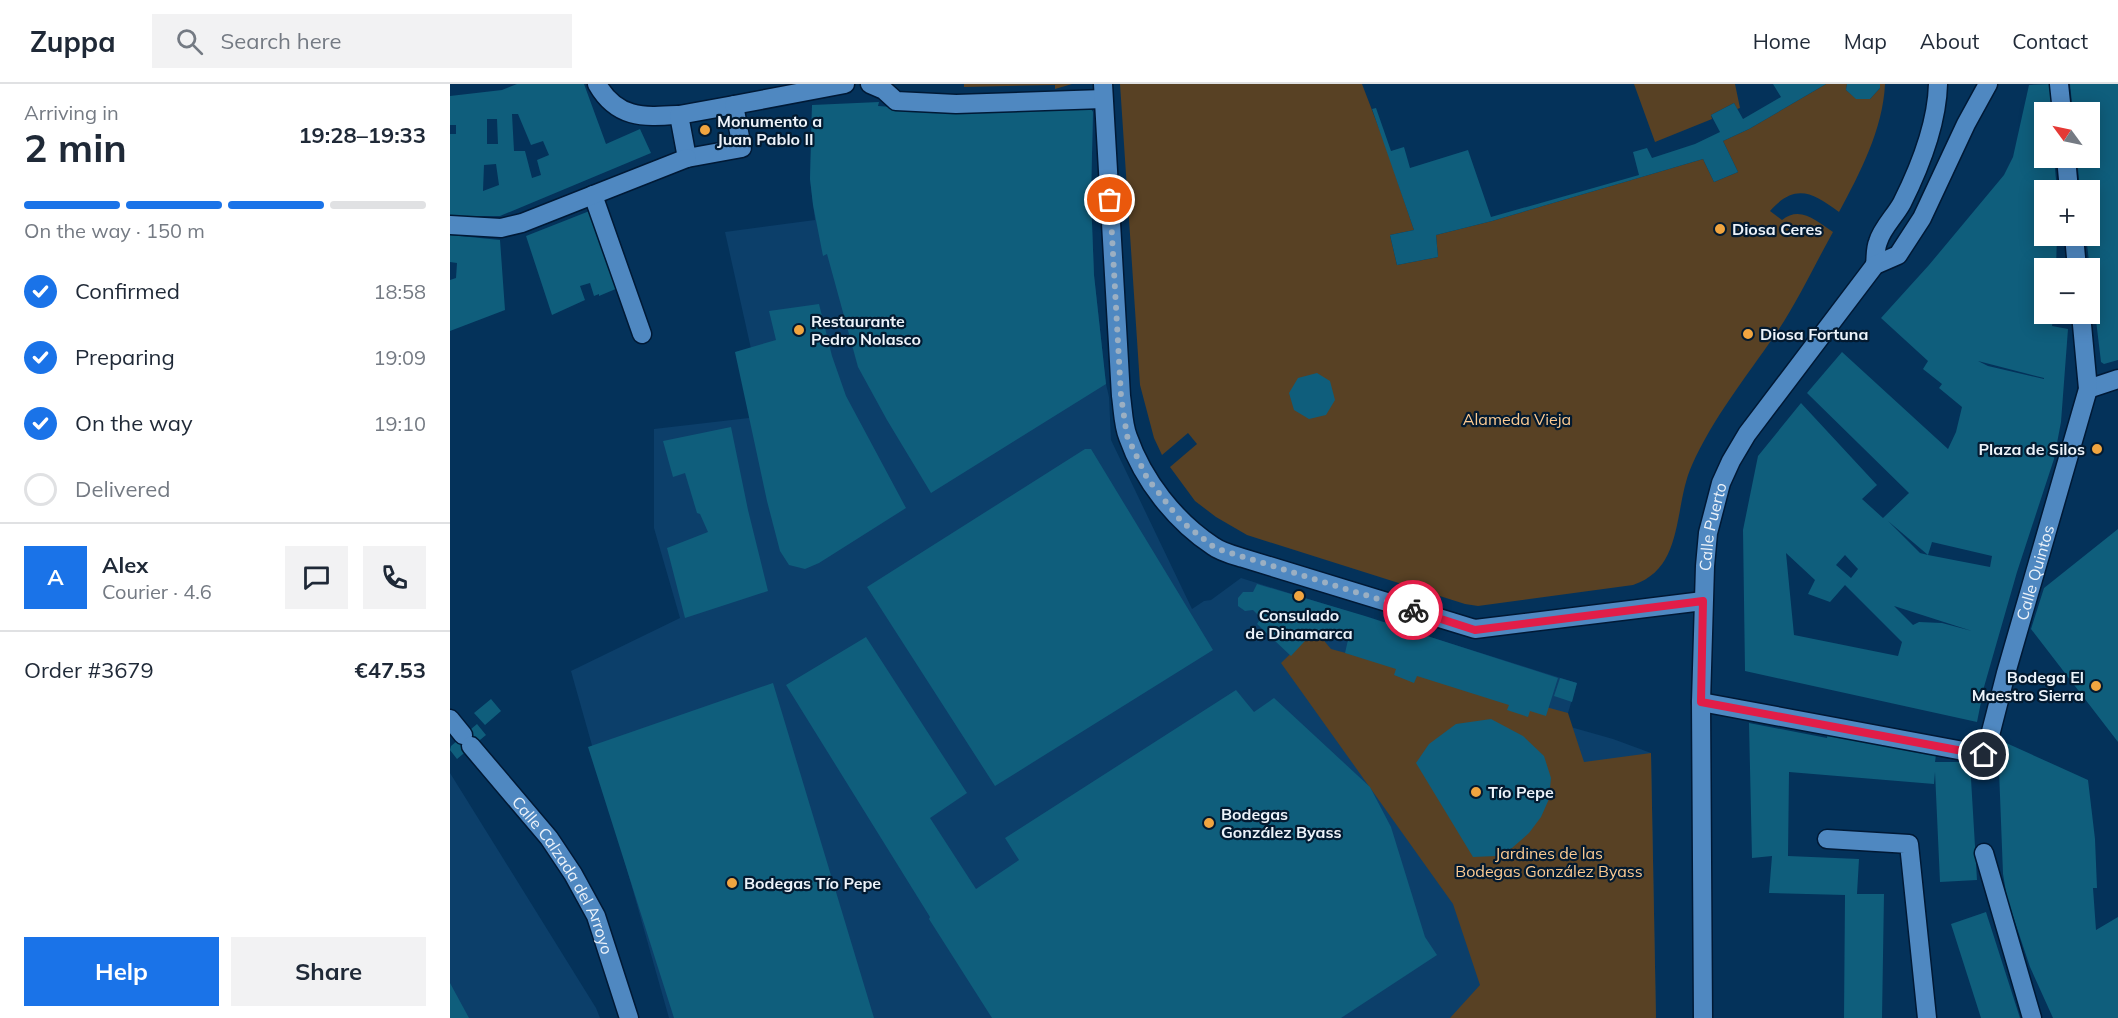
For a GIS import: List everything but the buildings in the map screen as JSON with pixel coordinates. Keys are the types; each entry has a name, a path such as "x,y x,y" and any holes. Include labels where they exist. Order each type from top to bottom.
{"street":[{"path":"597,84 604,96 619,110 646,117 679,115 844,84"},
{"path":"870,84 884,90 896,101 956,104 1103,92 1121,396 1127,436 1147,478 1181,521 1215,548 1475,630 1703,601"},
{"name":"Calle Puerto","path":"1875,265 1878,241 1901,206 1913,180 1933,120 1938,84"},
{"name":"Calle Puerto","path":"1703,1018 1701,702 1703,601 1708,533 1714,506 1731,461 1747,434 1875,265 1898,255 1922,218 1966,124 1988,84"},
{"path":"2059,84 2061,102"},
{"path":"450,225 501,228 522,223 687,158 742,148 734,105"},
{"path":"679,115 687,158"},
{"path":"592,195 642,334"},
{"path":"2082,324 2088,389 2118,379"},
{"name":"Calle Quintos","path":"1701,702 1984,755 2088,389"},
{"name":"Calle Calzada del Arroyo","path":"450,719 549,838 573,874 596,916 629,1018"},
{"path":"1827,839 1909,844 1927,1018"},
{"path":"1984,853 2032,1018"}],"shaded area":[{"name":"Bodegas González Byass","path":"1088,104 1093,112 1091,197 1094,275 1109,397 1111,440 1192,609 1204,601 1211,600 1241,578 1577,683 1565,723 1567,726 1651,753 1656,1018 669,1018 571,671 680,618 654,528 654,429 766,416 725,232 815,220 810,179 812,105 956,111"},
{"path":"450,773 596,1008 600,1018 450,1018"}],"green space":[{"path":"964,84 1072,84 1055,89 1055,85 964,87"},
{"name":"Alameda Vieja","path":"1120,84 1362,84 1414,230 1390,235 1397,265 1438,257 1436,235 1492,221 1703,159 1714,182 1738,172 1723,141 1749,129 1826,84 1847,84 1846,90 1857,99 1870,99 1880,88 1880,84 1885,84 1875,134 1839,212 1820,199 1804,194 1788,197 1770,211 1782,220 1795,214 1808,216 1833,232 1783,323 1730,398 1700,448 1686,482 1670,551 1661,565 1650,577 1633,585 1478,606 1465,604 1247,535 1216,517 1195,501 1170,467 1197,444 1188,433 1162,455 1154,438 1140,385"},
{"path":"1634,84 1735,84 1740,108 1737,109 1734,103 1711,115 1712,119 1655,142"},
{"name":"Jardines de las Bodegas González Byass","path":"1315,630 1331,649 1568,713 1584,762 1651,753 1656,1018 1450,1018 1480,985 1453,904 1281,663"}],"way so far":[{"path":"1110,200 1121,396 1127,436 1147,478 1181,521 1215,548 1413,610"}],"place":[{"name":"Monumento a Juan Pablo II","path":"705,130"},
{"name":"Diosa Ceres","path":"1720,229"},
{"name":"Restaurante Pedro Nolasco","path":"799,330"},
{"name":"Diosa Fortuna","path":"1748,334"},
{"name":"Plaza de Silos","path":"2097,449"},
{"name":"Consulado de Dinamarca","path":"1299,596"},
{"name":"Bodega El Maestro Sierra","path":"2096,686"},
{"name":"Tío Pepe","path":"1476,792"},
{"name":"Bodegas González Byass","path":"1209,823"},
{"name":"Bodegas Tío Pepe","path":"732,883"}],"route":[{"path":"1413,610 1475,630 1703,601 1701,702 1984,755"}]}
